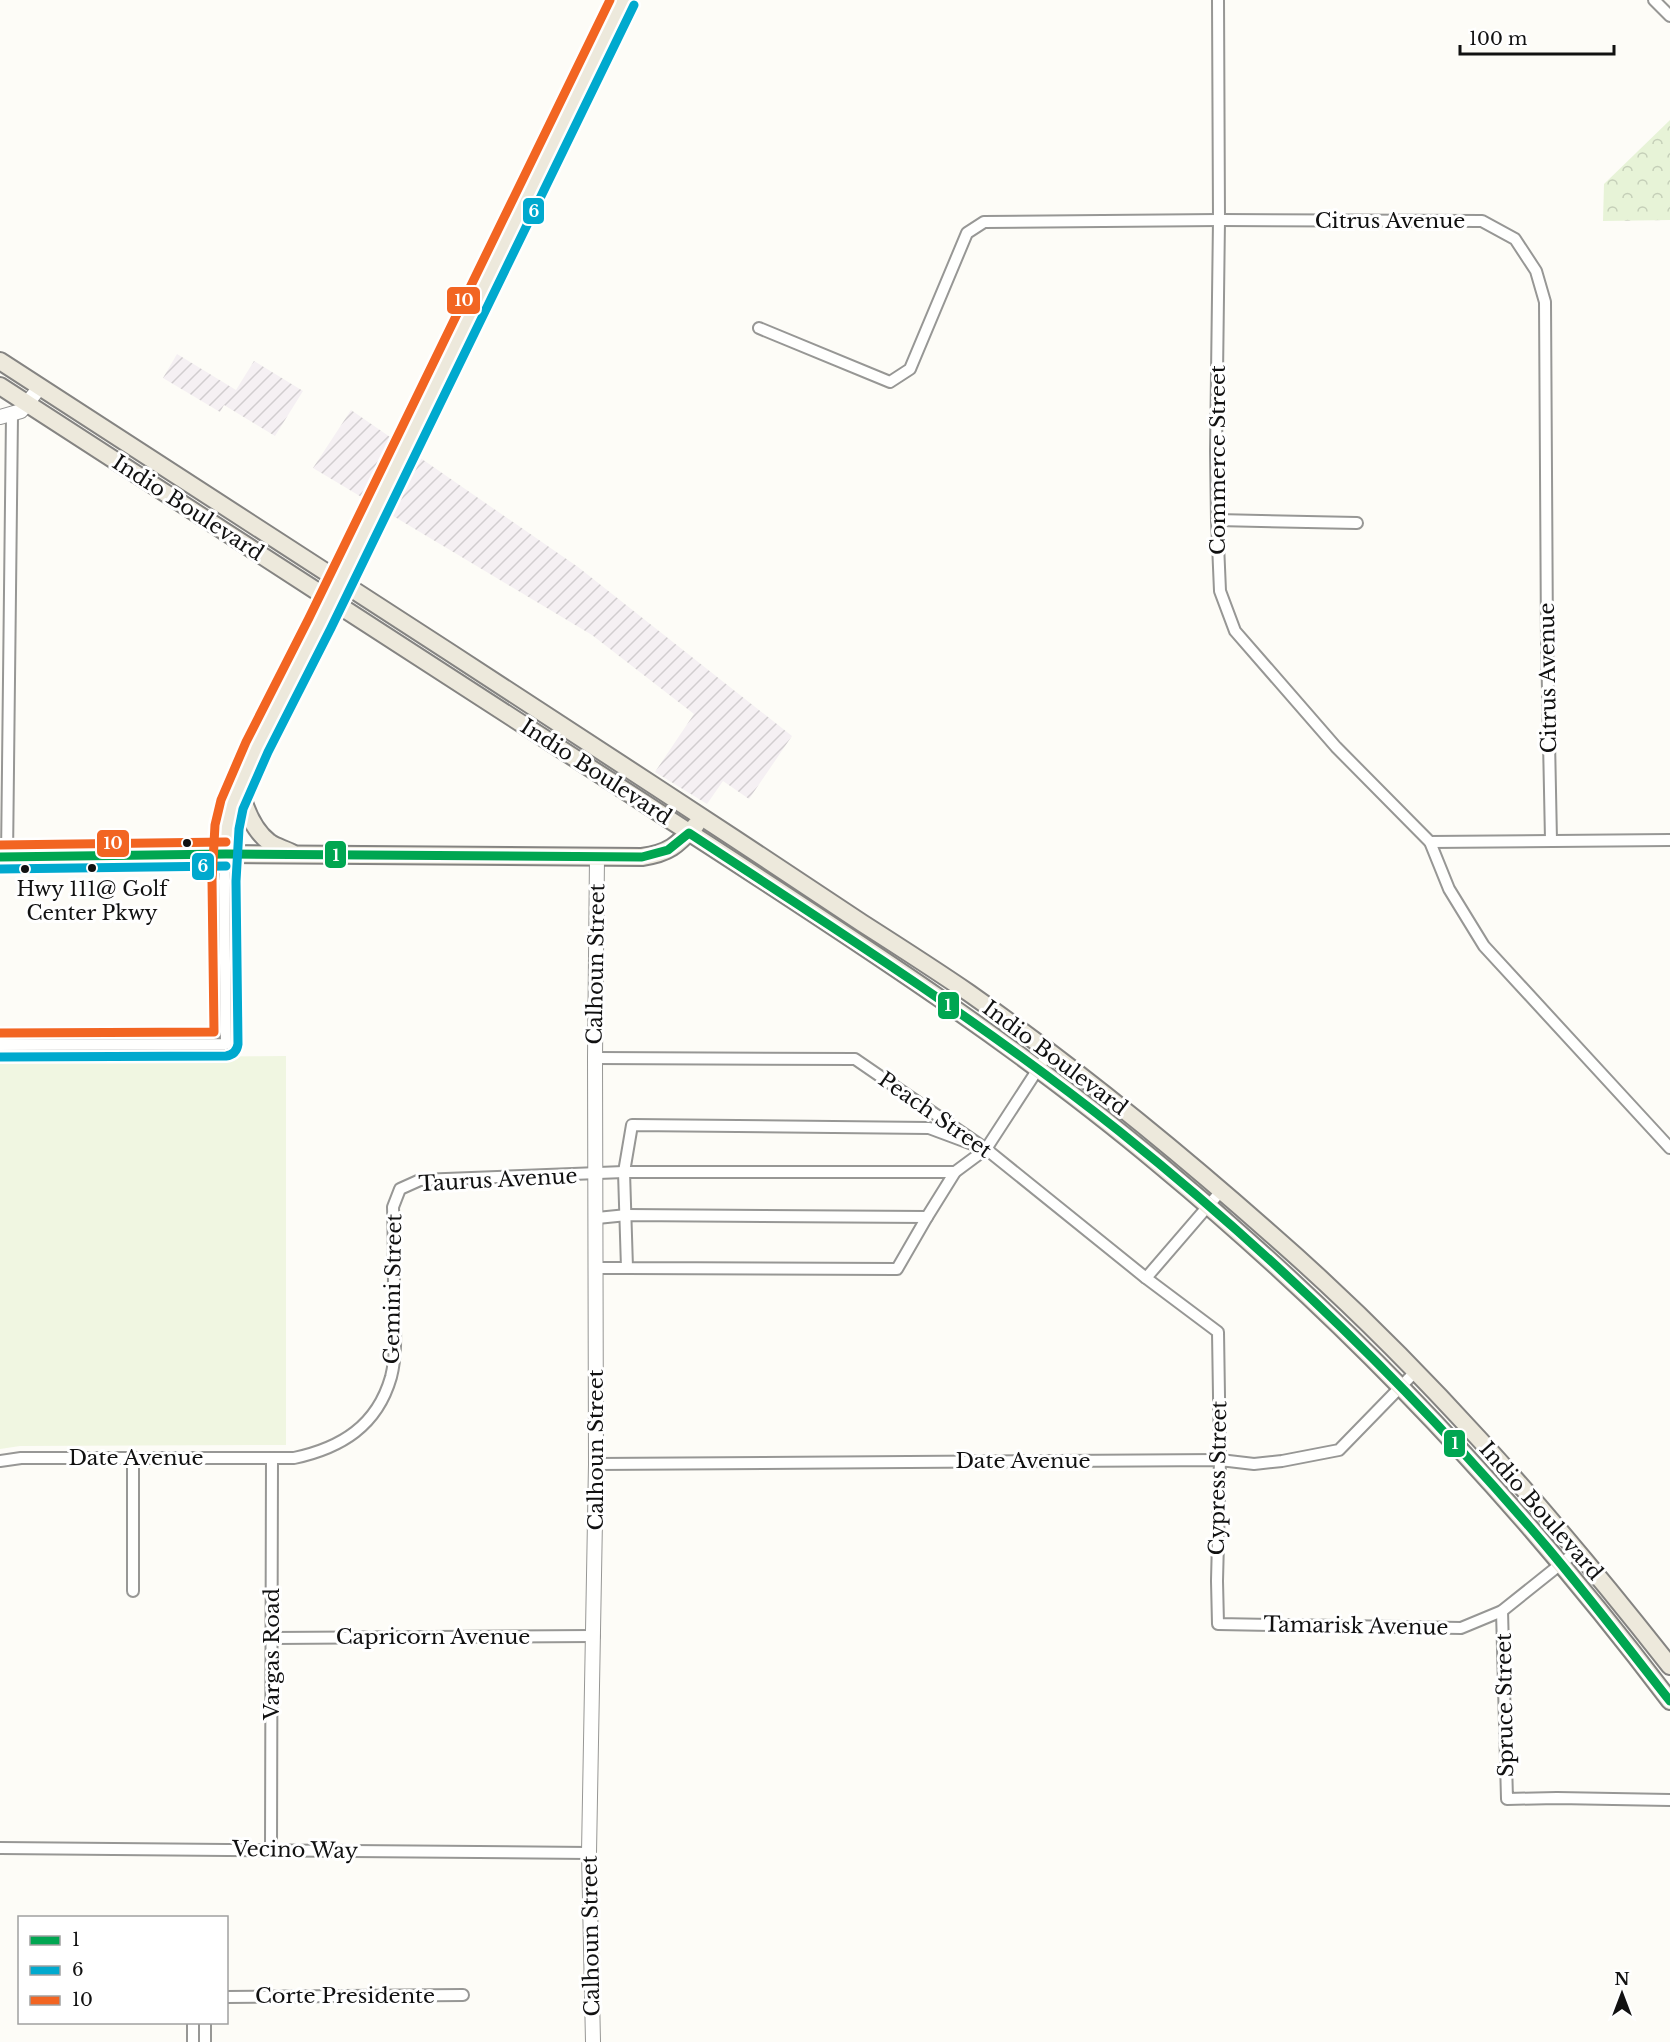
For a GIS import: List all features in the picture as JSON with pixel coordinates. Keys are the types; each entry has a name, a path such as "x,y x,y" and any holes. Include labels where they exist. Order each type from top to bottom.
{"main road":[{"path":"226,854 227,827 239,786 623,0"},
{"name":"Indio Boulevard","path":"0,361 968,992 1161,1140 1321,1280 1415,1372 1471,1431 1577,1551 1670,1666"},
{"name":"Indio Boulevard","path":"0,386 689,833 948,1005 1038,1069 1118,1131 1209,1206 1307,1295 1401,1386 1562,1564 1670,1701"},
{"path":"146,480 178,490 205,506 216,509 227,507"},
{"path":"239,786 247,811 269,842 296,855"},
{"path":"4,857 226,854 642,857 658,855 676,846 703,818"}],"street":[{"name":"Commerce Street","path":"1218,0 1219,220 1216,451 1220,591 1235,631 1336,747 1430,842"},
{"path":"1654,0 1670,16"},
{"name":"Citrus Avenue","path":"759,328 890,381 910,369 967,233 984,222 1482,221 1515,239 1536,271 1545,302 1551,840"},
{"path":"4,857 6,416 18,413 40,387"},
{"path":"1217,520 1357,523"},
{"path":"1670,840 1430,842 1449,889 1484,946 1670,1148"},
{"path":"0,1045 226,1044 224,881 226,854"},
{"name":"Calhoun Street","path":"593,2042 590,1853 596,1464 597,857"},
{"path":"597,1268 897,1269 955,1173 986,1149 1048,1052"},
{"name":"Peach Street","path":"596,1058 855,1059 986,1149 1146,1278 1218,1332"},
{"path":"627,1268 624,1172 632,1125 929,1128 986,1149"},
{"name":"Taurus Avenue","path":"400,1189 420,1180 597,1175 624,1172 955,1173"},
{"name":"Gemini Street","path":"272,1458 310,1455 339,1444 357,1432 369,1419 384,1395 391,1376 394,1357 393,1207 400,1189"},
{"path":"1146,1278 1221,1191"},
{"path":"597,1218 627,1215 927,1217"},
{"name":"Cypress Street","path":"1218,1332 1220,1460 1218,1624"},
{"name":"Date Avenue","path":"596,1464 1220,1460 1254,1464 1339,1450 1415,1372"},
{"name":"Date Avenue","path":"0,1461 21,1458 272,1458"},
{"path":"133,1458 133,1591"},
{"name":"Vargas Road","path":"271,1850 272,1458"},
{"name":"Tamarisk Avenue","path":"1218,1624 1461,1628 1502,1611 1577,1551"},
{"name":"Spruce Street","path":"1502,1611 1507,1799 1670,1800"},
{"name":"Capricorn Avenue","path":"272,1638 594,1636"},
{"name":"Vecino Way","path":"0,1848 590,1853"},
{"name":"Corte Presidente","path":"228,1997 463,1995"},
{"path":"193,2024 193,2042"},
{"path":"205,2024 205,2042"}],"shaded area":[{"path":"177,354 236,390 254,361 303,391 275,436 224,405 220,412 163,378"},
{"path":"351,410 578,567 792,736 749,799 723,781 707,804 655,772 694,714 592,635 313,468"}],"green space":[{"path":"1670,120 1670,220 1603,221 1604,184"},
{"path":"286,1056 286,1445 20,1446 0,1449 0,1058"}],"transit line":[{"name":"10","path":"0,1033 214,1032 212,880 215,825 221,800 246,742 309,618 610,0"},
{"name":"6","path":"0,1057 226,1056 236,1051 238,1044 236,881 239,829 243,809 268,752 331,628 634,5"},
{"name":"1","path":"0,857 226,854 642,857 668,850 689,833 907,977 1015,1052 1119,1131 1233,1227 1342,1328 1447,1435 1546,1546 1670,1701"},
{"name":"10","path":"0,845 226,842"},
{"name":"6","path":"0,869 226,866"}],"place":[{"name":"Hwy 111@ Golf Center Pkwy","path":"92,868"}]}
